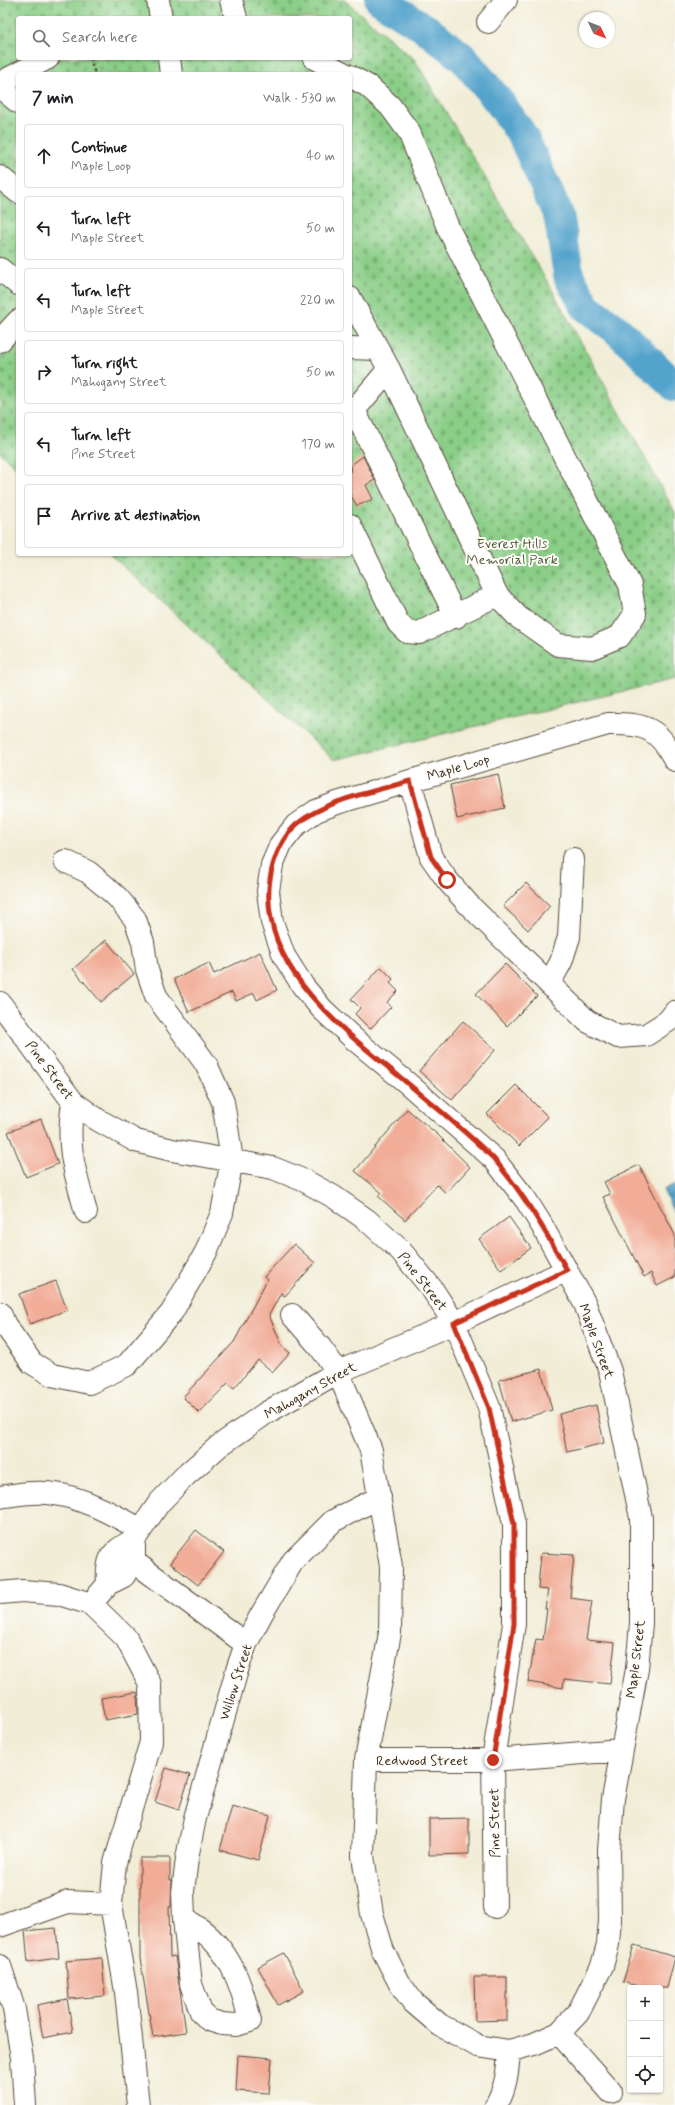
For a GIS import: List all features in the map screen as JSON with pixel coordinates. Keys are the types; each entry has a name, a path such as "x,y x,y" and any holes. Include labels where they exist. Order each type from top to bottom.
{"street":[{"path":"158,0 162,16"},
{"path":"231,0 235,16"},
{"path":"488,22 506,0"},
{"path":"21,72 44,60"},
{"path":"169,60 171,72"},
{"path":"318,60 341,72"},
{"path":"0,83 16,75"},
{"path":"352,77 368,86 390,106 409,132 449,230 630,585 635,614 620,636 592,648 558,645 518,617 497,595 389,369 355,313"},
{"path":"0,87 16,100"},
{"path":"0,177 16,190"},
{"path":"0,269 16,282"},
{"path":"0,341 16,323"},
{"path":"352,348 378,349"},
{"path":"352,410 389,369"},
{"path":"352,413 456,617"},
{"path":"352,529 398,623 407,632 419,633 456,617 497,595"},
{"name":"Maple Loop","path":"675,760 666,743 651,730 631,723 608,724 410,781 431,857 443,874 469,905 587,1021 618,1038 646,1035 668,1021 675,1012"},
{"name":"Maple Street","path":"410,781 337,803 316,811 296,825 281,844 272,865 268,891 272,922 284,956 303,986 322,1009 354,1039 494,1159 526,1200 585,1304 610,1371 641,1518 641,1623 638,1661 613,1799 609,1850 610,1920 608,1944 602,1966 589,1993 578,2013 559,2034 534,2044 509,2051"},
{"path":"549,984 561,962 569,937 572,917 573,859"},
{"path":"0,1313 4,1325 32,1363 52,1375 89,1383 127,1365 172,1312 206,1252 222,1213 232,1160 223,1102 206,1064 156,996 147,970 144,942 135,919 118,898 88,872 65,861"},
{"name":"Pine Street","path":"0,1003 73,1102 98,1120 136,1141 172,1150 273,1168 305,1181 334,1197 367,1220 401,1251 432,1289 454,1323 489,1408 514,1524 514,1624 493,1760 495,1907"},
{"path":"73,1102 69,1146 86,1212"},
{"name":"Mahogany Street","path":"91,1604 108,1584 107,1567 117,1548 135,1543 159,1503 185,1476 219,1446 266,1413 338,1372 454,1323 567,1270"},
{"path":"292,1315 320,1347 338,1372 370,1450 392,1566 390,1633 366,1760 363,1856 372,1914 383,1951 400,1984 413,2002 440,2025 478,2046 509,2051 508,2068 504,2088 496,2105"},
{"path":"0,1497 20,1493 55,1494 91,1505 246,1644"},
{"name":"Willow Street","path":"184,1919 183,1892 186,1865 196,1818 246,1644 261,1615 293,1561 332,1521 380,1497"},
{"path":"0,1593 22,1591 59,1594 91,1604 126,1638 150,1684 151,1742 115,1863 111,1904 126,1992 138,2105"},
{"name":"Redwood Street","path":"366,1760 493,1760 621,1750"},
{"path":"0,1926 68,1902 111,1904"},
{"path":"0,1966 14,2009 22,2058 25,2105"},
{"path":"559,2034 611,2092"}],"path":[{"path":"91,60 94,72"}],"green space":[{"name":"Everest Hills Memorial Park","path":"0,0 344,0 415,60 551,288 675,512 675,679 334,760 112,556 352,556 352,72 16,72 16,467 0,453"}],"water":[{"path":"675,1184 675,1214 663,1190"}],"building":[{"path":"363,456 375,480 366,485 373,499 357,506 352,497 352,464"},
{"path":"498,774 505,808 457,819 450,785"},
{"path":"526,883 550,906 528,930 503,906"},
{"path":"106,940 134,974 101,1002 73,969"},
{"path":"260,952 277,990 257,1000 254,993 236,1001 232,992 189,1012 174,979 209,963 214,974"},
{"path":"505,964 537,996 507,1026 476,994"},
{"path":"381,967 393,979 390,983 398,991 387,1002 391,1007 370,1029 355,1014 360,1008 351,999"},
{"path":"463,1021 495,1050 452,1100 419,1071"},
{"path":"516,1085 548,1117 519,1146 487,1114"},
{"path":"407,1109 438,1135 470,1167 446,1193 437,1185 405,1220 378,1196 381,1192 355,1171"},
{"path":"41,1119 58,1164 26,1177 8,1132"},
{"path":"639,1165 675,1235 675,1277 657,1286 651,1273 644,1277 603,1197 610,1194 604,1182"},
{"path":"509,1217 531,1248 501,1270 479,1239"},
{"path":"294,1244 315,1263 285,1296 281,1293 269,1315 282,1346 290,1353 273,1372 258,1360 234,1388 228,1383 199,1413 183,1397 234,1342 267,1280 264,1277"},
{"path":"56,1281 67,1310 30,1324 19,1294"},
{"path":"541,1369 552,1410 511,1422 499,1380"},
{"path":"596,1405 604,1443 567,1452 559,1414"},
{"path":"196,1530 224,1552 198,1585 170,1563"},
{"path":"541,1553 574,1555 570,1598 592,1601 586,1640 615,1643 610,1684 564,1679 563,1688 528,1682 536,1639 543,1640 547,1609 545,1609 548,1590 538,1589"},
{"path":"137,1692 138,1714 105,1720 101,1698"},
{"path":"166,1768 190,1775 179,1810 155,1802"},
{"path":"232,1806 270,1816 258,1860 220,1850"},
{"path":"469,1818 469,1854 429,1855 429,1819"},
{"path":"140,1858 170,1858 170,1880 172,1880 171,1907 169,1907 170,1957 175,1956 186,2032 153,2037 140,1958"},
{"path":"56,1928 59,1958 28,1962 25,1931"},
{"path":"634,1945 675,1957 667,1988 663,1988 663,1985 634,1985 623,1982"},
{"path":"284,1953 304,1991 278,2005 258,1967"},
{"path":"102,1958 105,1996 69,1999 66,1961"},
{"path":"474,1977 507,1977 507,2020 475,2021"},
{"path":"67,1999 73,2032 43,2038 37,2005"},
{"path":"238,2055 272,2058 269,2093 236,2091"}],"waterway":[{"path":"380,0 426,29 463,58 500,103 523,136 559,217 569,277 586,307 616,329 675,386"}],"route":[{"path":"447,880 431,857 410,781 337,803 316,811 296,825 281,844 272,865 268,891 272,922 284,956 303,986 322,1009 354,1039 494,1159 526,1200 567,1270 454,1323 489,1408 514,1524 514,1624 493,1760"}]}
